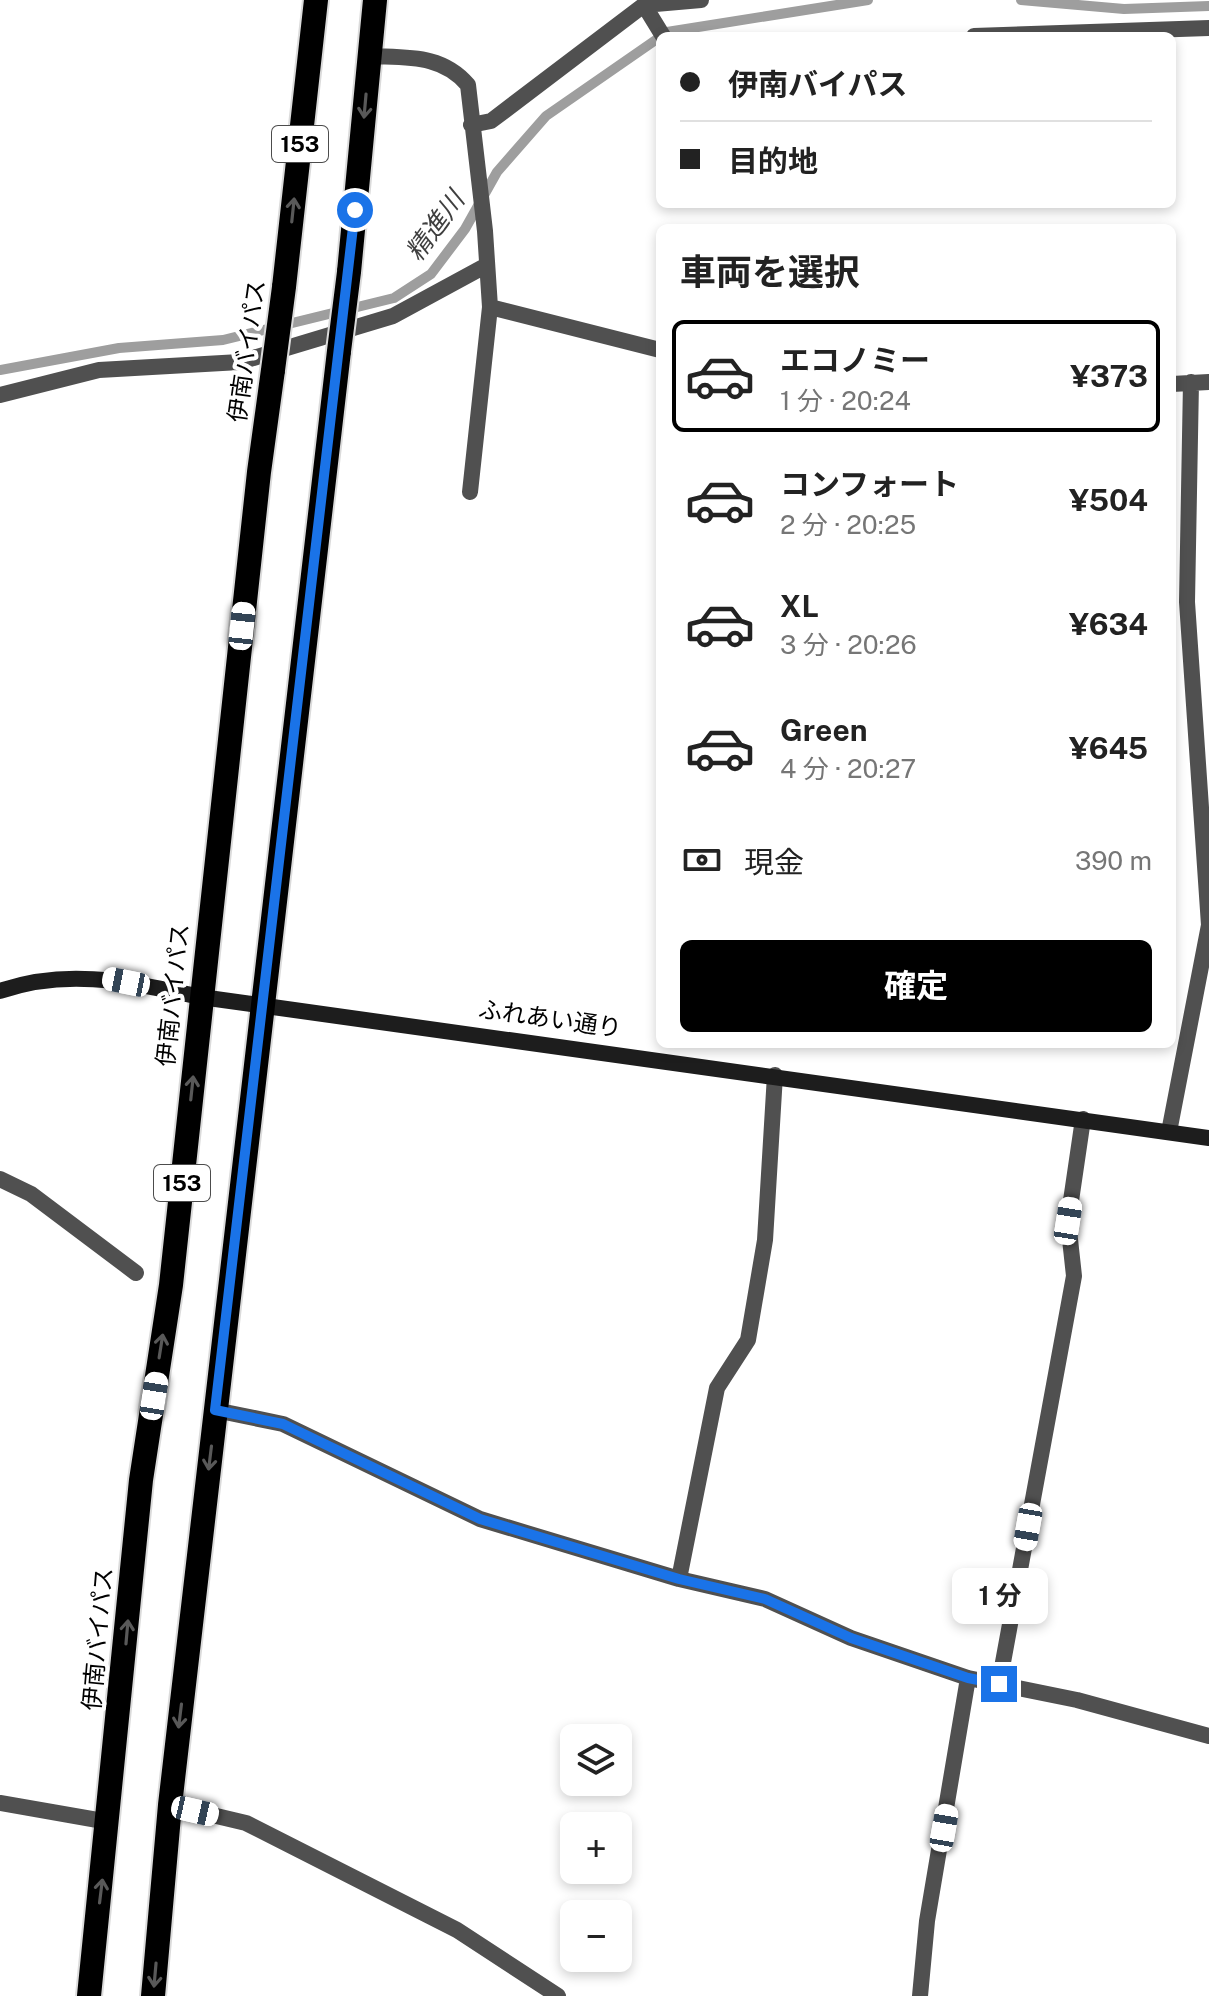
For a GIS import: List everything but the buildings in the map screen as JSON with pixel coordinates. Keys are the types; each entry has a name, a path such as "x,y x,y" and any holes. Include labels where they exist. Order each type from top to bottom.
{"highway":[{"name":"伊南バイパス","path":"89,1996 109,1822 141,1480 171,1285 201,997 316,0"},
{"name":"153","path":"153,1996 170,1805 349,272 375,0"}],"street":[{"path":"471,125 491,121 644,5 701,0"},
{"path":"644,5 661,32"},
{"path":"1092,32 1209,28"},
{"path":"369,56 436,60 455,70 468,85 475,166 485,231 490,307 470,492"},
{"path":"0,395 99,370 240,362 393,316 487,265"},
{"path":"490,307 656,349"},
{"path":"1169,1132 1209,925 1187,602 1191,382"},
{"path":"1176,384 1209,382"},
{"name":"ふれあい通り","path":"0,991 18,985 102,977 201,997 265,1003 1209,1138"},
{"path":"679,1579 717,1388 748,1340 765,1240 775,1075"},
{"path":"999,1684 1074,1276 1068,1221 1083,1119"},
{"path":"0,1179 31,1194 136,1273"},
{"path":"215,1410 283,1424 480,1519 679,1579 765,1599 851,1638 968,1678 1077,1700 1209,1736"},
{"path":"920,1996 927,1921 968,1678"},
{"path":"0,1803 109,1822"},
{"path":"170,1805 246,1823 457,1930 558,1996"}],"waterway":[{"name":"精進川","path":"667,32 868,0"},
{"name":"精進川","path":"1021,0 1124,9 1209,6"},
{"name":"精進川","path":"0,370 119,348 223,340 394,298 431,274 465,229 497,172 546,116 656,40"}],"route":[{"path":"355,210 265,1003 215,1410 283,1424 480,1519 679,1579 765,1599 851,1638 968,1678 999,1684"}]}
